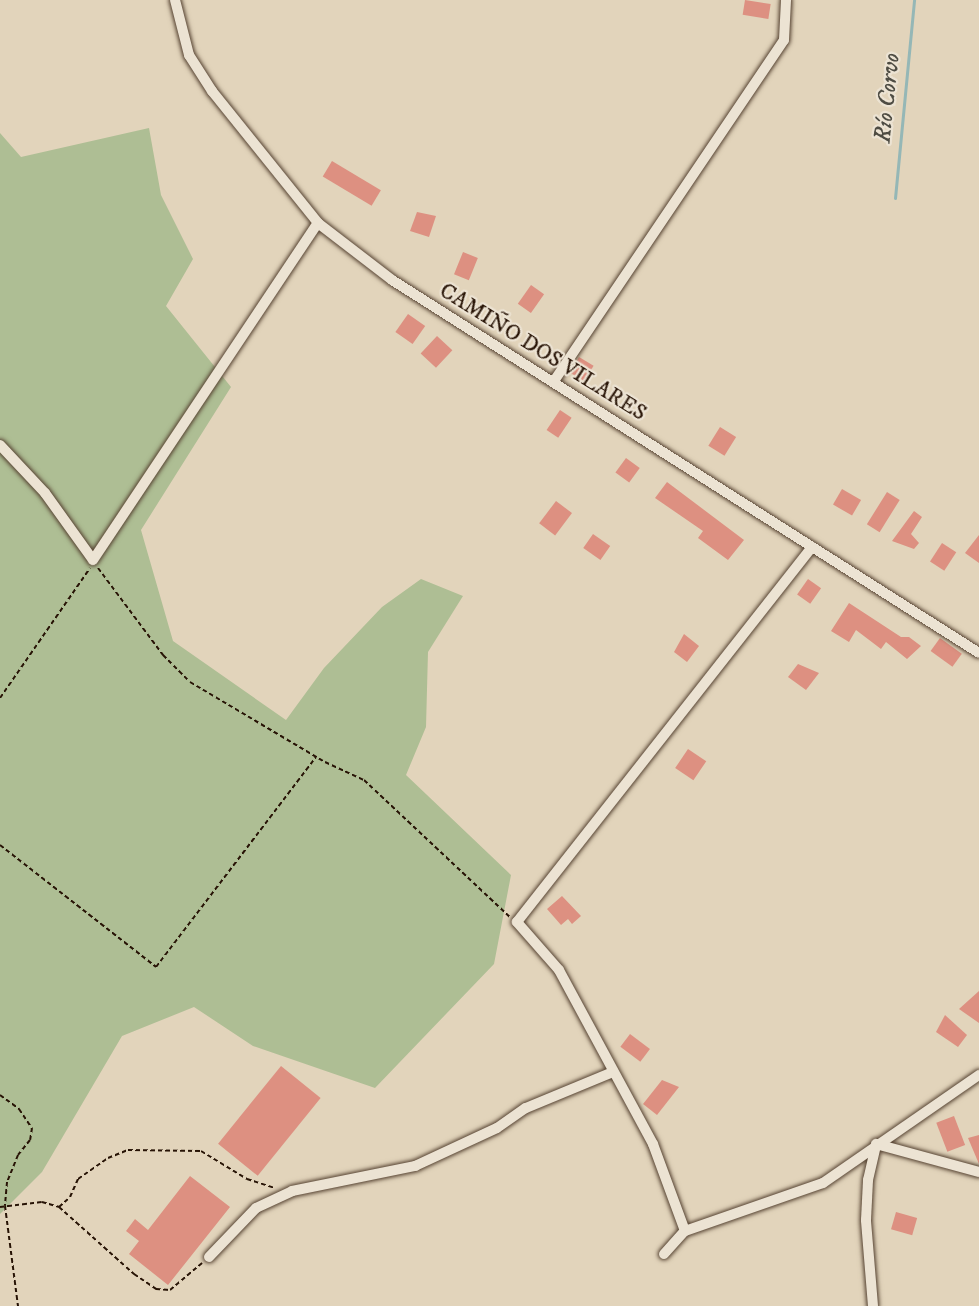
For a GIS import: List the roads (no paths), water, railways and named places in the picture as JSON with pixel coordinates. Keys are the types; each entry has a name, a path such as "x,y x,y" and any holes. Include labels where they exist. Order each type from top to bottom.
{"street":[{"name":"CAMIÑO DOS VILARES","path":"175,0 189,56 212,91 318,223 392,280 979,653"},
{"path":"554,381 784,40 786,0"},
{"path":"0,445 45,493 93,560 318,223"},
{"path":"685,1231 653,1144 559,970 517,922 812,547"},
{"path":"209,1257 256,1208 292,1191 415,1166 466,1144 536,1104 613,1072"},
{"path":"664,1254 685,1231 823,1183 876,1144 979,1075"},
{"path":"876,1144 979,1172"},
{"path":"873,1306 866,1220 868,1180 876,1144"}],"waterway":[{"name":"Río Corvo","path":"895,198 914,0"}]}
